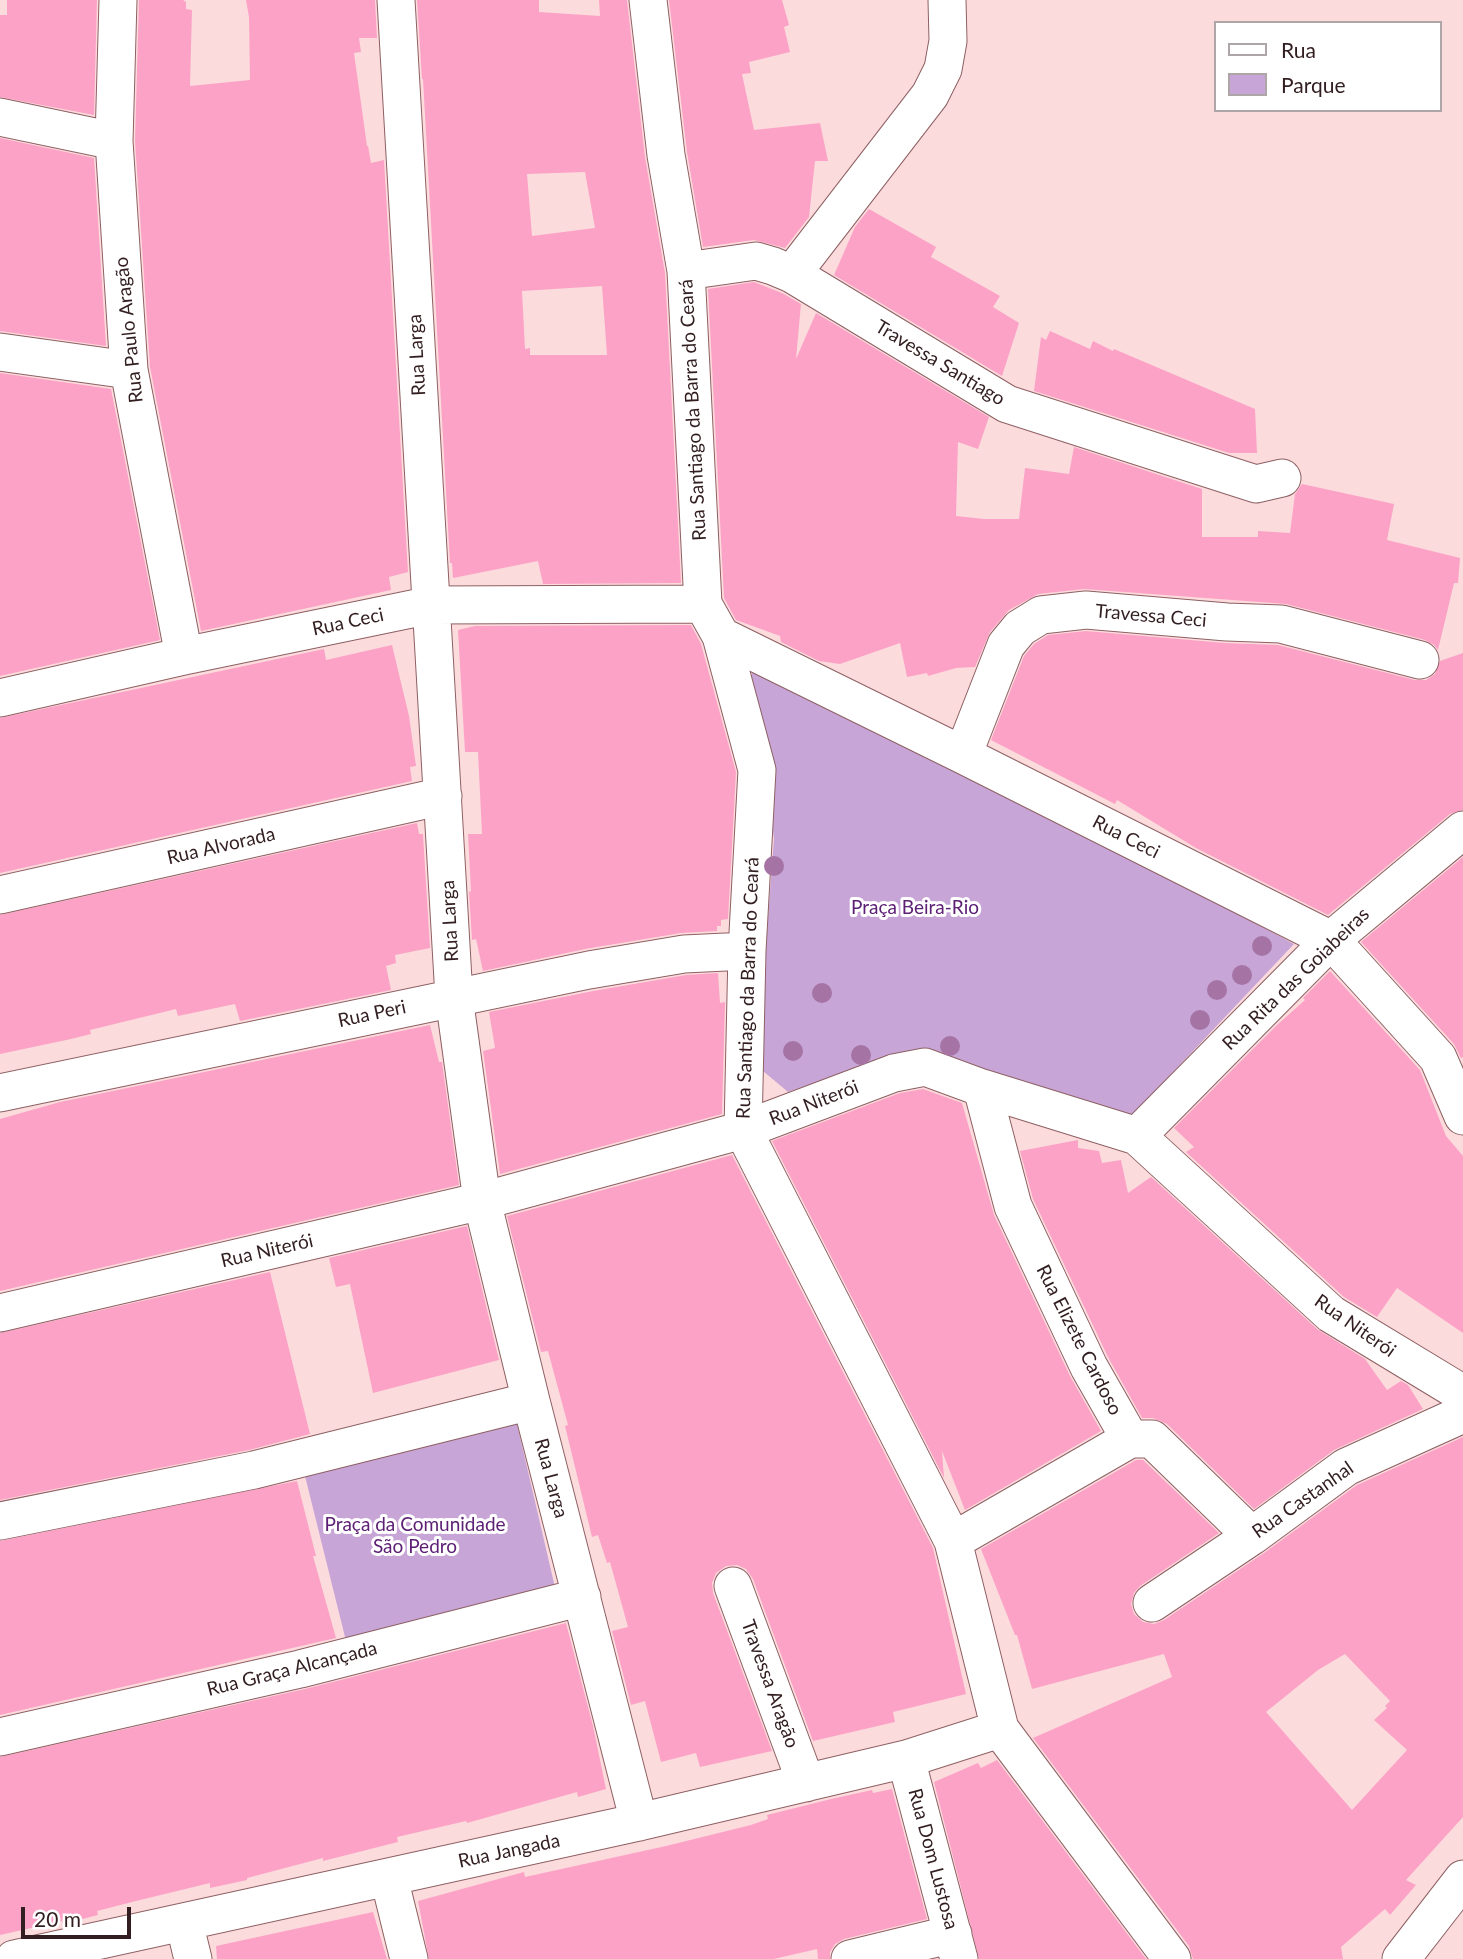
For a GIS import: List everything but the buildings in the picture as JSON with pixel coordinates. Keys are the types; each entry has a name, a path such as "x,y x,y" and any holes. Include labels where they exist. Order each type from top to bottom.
{"street":[{"name":"Rua Paulo Aragão","path":"118,0 114,141 129,370 184,656"},
{"name":"Rua Larga","path":"396,0 454,997 482,1201 639,1822"},
{"name":"Rua Santiago da Barra do Ceará","path":"648,0 666,155 686,271 703,604 721,636 757,770 747,951 743,1130 953,1541 1000,1729 1171,1959"},
{"path":"792,275 930,95 943,69 948,41 947,0"},
{"path":"0,117 114,141"},
{"name":"Travessa Santiago","path":"686,271 756,261 773,266 1007,404 1256,484 1282,478"},
{"path":"0,352 129,370"},
{"name":"Rua Ceci","path":"0,698 184,656 431,605 703,604"},
{"name":"Travessa Ceci","path":"963,755 1006,645 1020,628 1041,615 1086,610 1281,624 1420,660"},
{"name":"Rua Ceci","path":"721,636 1331,940 1438,1058 1463,1116"},
{"name":"Rua Alvorada","path":"0,895 443,796"},
{"name":"Rua Rita das Goiabeiras","path":"1137,1136 1331,940 1463,830"},
{"name":"Rua Peri","path":"0,1093 589,970 684,954 747,951"},
{"name":"Rua Niterói","path":"0,1313 482,1201 743,1130 894,1073 925,1067 982,1088 1137,1136 1331,1314 1463,1394"},
{"name":"Rua Elizete Cardoso","path":"982,1088 1013,1206 1089,1367 1130,1439 1152,1439 1252,1536"},
{"path":"0,1521 254,1469 531,1401"},
{"name":"Rua Castanhal","path":"1152,1603 1252,1536 1346,1467 1463,1414"},
{"path":"953,1541 1130,1439"},
{"name":"Travessa Aragão","path":"733,1586 806,1783"},
{"name":"Rua Graça Alcançada","path":"0,1737 300,1669 582,1597"},
{"name":"Rua Jangada","path":"14,1959 639,1822 906,1759 1000,1729"},
{"name":"Rua Dom Lustosa","path":"906,1759 956,1946"},
{"path":"389,1878 409,1959"},
{"path":"1401,1959 1463,1879"},
{"path":"184,1922 192,1959"},
{"path":"850,1959 956,1946"}],"green space":[{"name":"Praça Beira-Rio","path":"759,666 1029,802 1294,944 1125,1123 899,1054 788,1092 757,1066 774,838 748,678"},
{"name":"Praça da Comunidade São Pedro","path":"517,1424 557,1596 346,1641 303,1468"}]}
